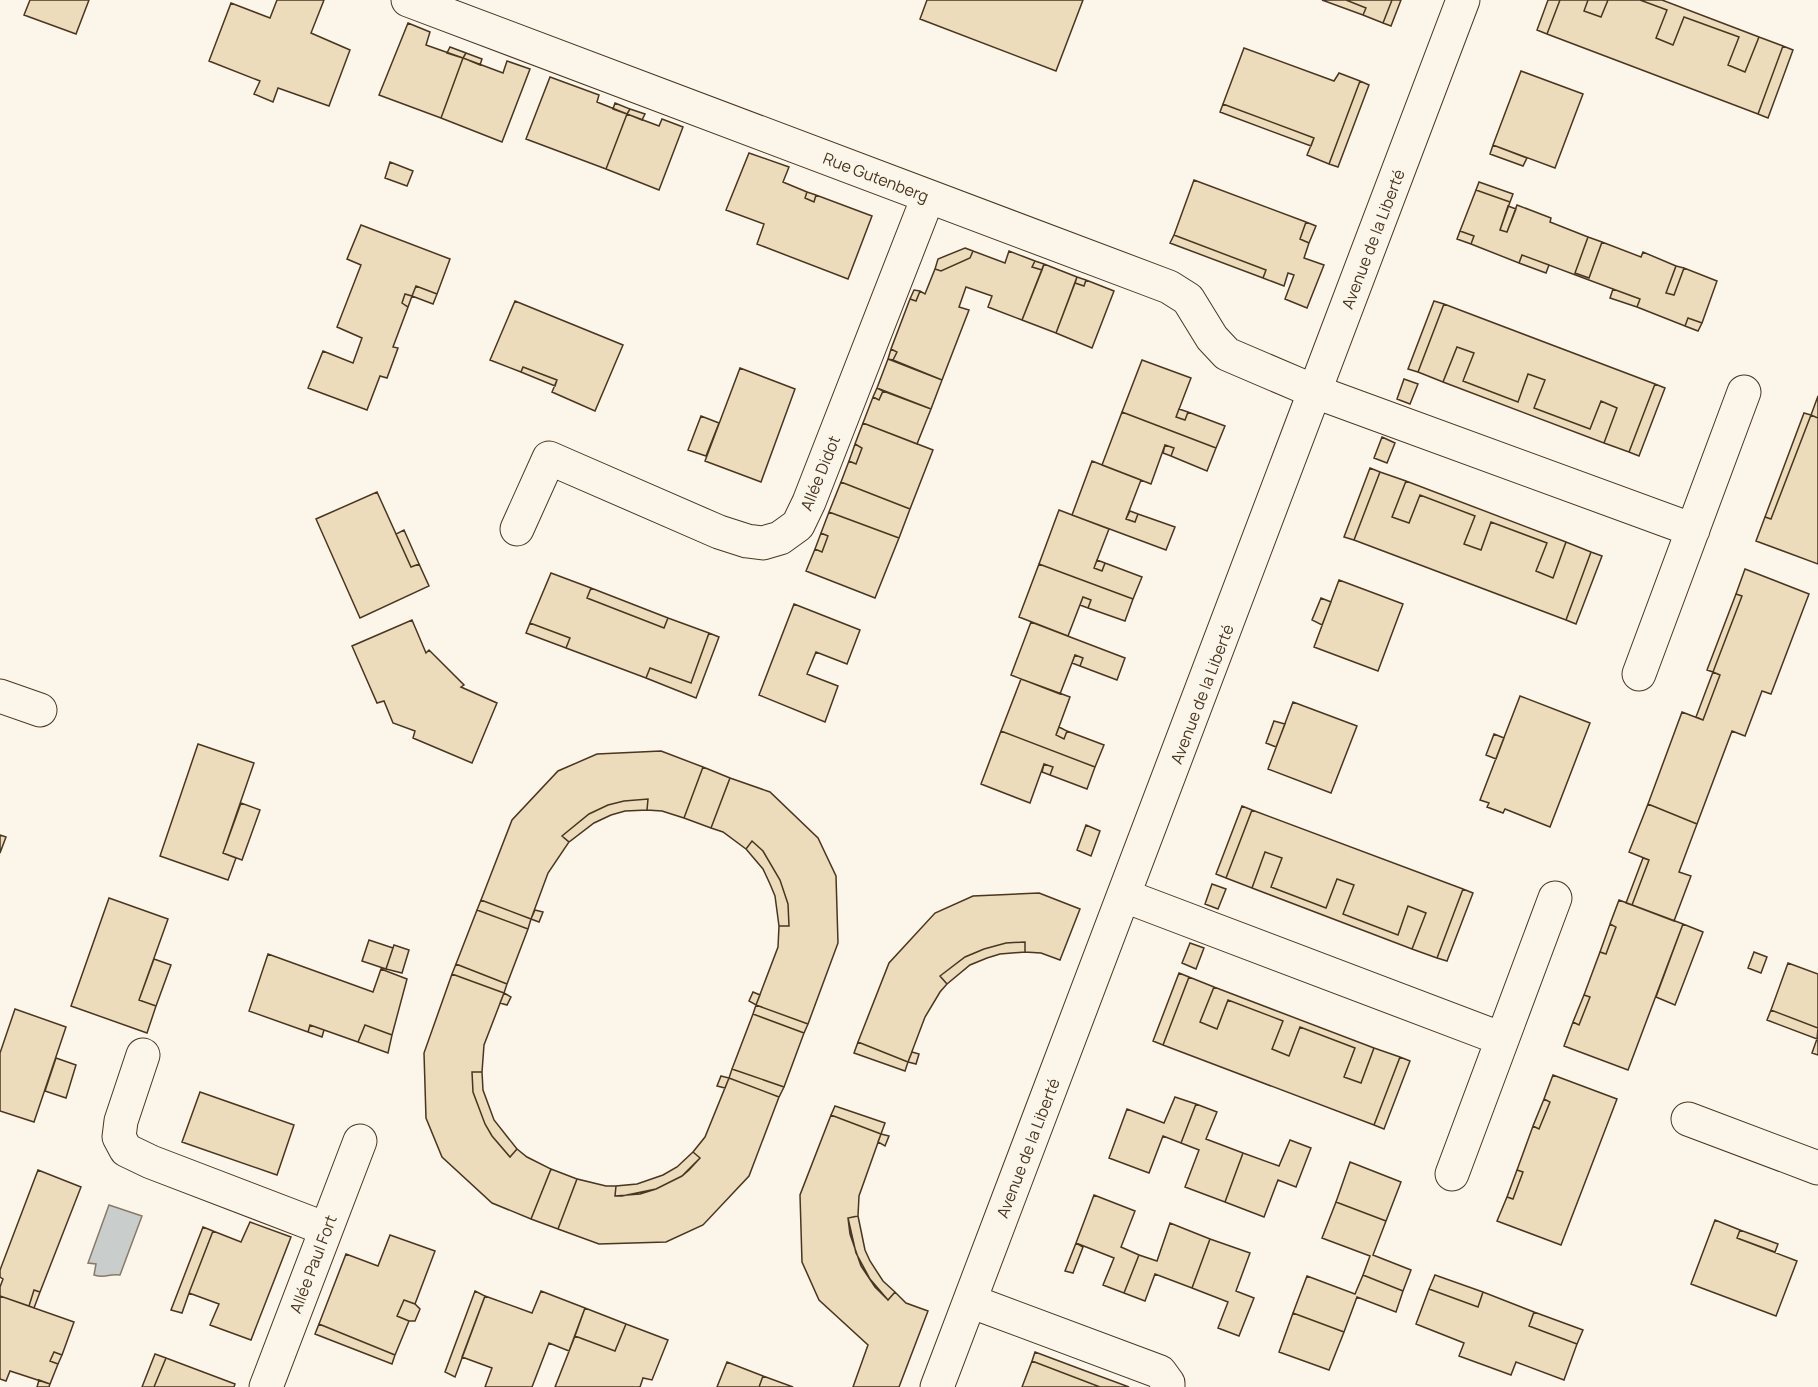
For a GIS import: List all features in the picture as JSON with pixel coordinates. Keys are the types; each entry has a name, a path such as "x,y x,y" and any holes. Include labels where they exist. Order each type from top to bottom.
{"street":[{"name":"Rue Gutenberg","path":"408,0 1169,287 1188,299 1212,338 1227,354 1316,392 1693,530"},
{"name":"Avenue de la Liberté","path":"937,1387 1463,0"},
{"name":"Allée Didot","path":"517,529 549,458 747,542 763,543 780,538 798,525 928,197"},
{"path":"1639,674 1744,392"},
{"path":"0,696 40,710"},
{"path":"1125,896 1502,1039"},
{"path":"1452,1174 1555,898"},
{"path":"143,1055 121,1121 119,1137 126,1150 151,1162 326,1229"},
{"path":"1689,1119 1818,1168"},
{"name":"Allée Paul Fort","path":"266,1387 360,1141"},
{"path":"970,1301 1160,1372 1168,1383 1168,1387"}],"shaded area":[{"path":"109,1205 142,1216 120,1275 98,1276 94,1275 96,1264 88,1263"}],"building":[{"path":"30,0 89,0 76,34 24,15"},
{"path":"277,0 324,0 311,33 350,50 329,106 278,88 273,102 254,94 260,81 209,61 231,3 270,18"},
{"path":"927,0 1083,0 1056,71 920,19"},
{"path":"1322,0 1346,0 1366,8 1363,15"},
{"path":"1346,0 1392,0 1383,23 1363,15 1366,8"},
{"path":"1392,0 1401,0 1391,26 1383,23"},
{"path":"1548,0 1560,0 1547,34 1537,30"},
{"path":"1560,0 1588,0 1584,11 1601,17 1608,0 1640,0 1667,10 1656,38 1673,45 1684,17 1739,37 1728,65 1745,72 1759,37 1783,46 1758,114 1547,34"},
{"path":"1588,0 1608,0 1601,17 1584,11"},
{"path":"1640,0 1662,0 1759,37 1745,72 1728,65 1739,37 1684,17 1673,45 1656,38 1667,10"},
{"path":"408,23 430,32 426,45 463,58 441,118 379,95"},
{"path":"1783,46 1793,50 1768,118 1758,114"},
{"path":"450,47 466,53 463,58 447,53"},
{"path":"1244,48 1334,81 1339,73 1360,81 1329,164 1307,155 1314,138 1223,104"},
{"path":"466,53 482,59 480,65 463,58"},
{"path":"463,58 503,73 507,61 530,69 502,142 441,118"},
{"path":"1521,71 1583,94 1555,168 1493,145"},
{"path":"550,77 599,95 597,102 627,114 606,169 526,139"},
{"path":"1360,81 1369,85 1338,167 1329,164"},
{"path":"615,103 630,109 627,114 613,109"},
{"path":"1223,104 1314,138 1311,146 1220,112"},
{"path":"630,109 645,114 642,120 627,114"},
{"path":"627,114 659,126 662,119 683,127 659,190 606,169"},
{"path":"1493,145 1527,158 1523,166 1490,154"},
{"path":"749,153 789,167 783,182 807,192 805,198 814,202 816,195 872,216 848,279 757,244 764,224 726,210"},
{"path":"390,162 413,171 407,186 385,178"},
{"path":"1194,180 1306,222 1300,239 1309,243 1304,258 1324,265 1307,308 1285,299 1294,275 1288,273 1284,286 1263,278 1266,270 1174,235"},
{"path":"1479,182 1513,194 1510,202 1476,190"},
{"path":"1476,190 1510,202 1500,230 1507,232 1517,205 1551,218 1550,222 1588,237 1575,273 1589,278 1602,242 1641,257 1643,252 1676,266 1666,293 1674,295 1684,268 1717,281 1702,323 1688,318 1685,326 1637,307 1640,299 1522,255 1519,263 1471,244 1474,236 1460,231"},
{"path":"807,192 816,195 814,202 805,198"},
{"path":"1508,206 1516,209 1507,232 1500,230"},
{"path":"1306,222 1316,226 1309,243 1300,239"},
{"path":"361,225 450,259 437,294 416,286 412,296 405,294 402,303 408,307 393,347 398,348 387,378 380,376 367,410 308,388 323,351 353,363 362,338 337,327 361,265 347,259"},
{"path":"1460,231 1474,236 1471,244 1457,239"},
{"path":"1174,235 1266,270 1263,278 1170,243"},
{"path":"1588,237 1602,242 1589,278 1575,273"},
{"path":"965,248 973,251 970,258 941,271 935,269 938,259"},
{"path":"973,251 1005,263 1009,251 1035,261 1032,267 1042,270 1022,320 988,307 992,296 966,287 959,307 969,310 942,380 893,360 897,352 891,349 910,299 916,301 920,291 925,294 935,269 941,271 970,258"},
{"path":"1522,255 1549,265 1546,273 1519,263"},
{"path":"1035,261 1044,264 1042,270 1032,267"},
{"path":"1044,264 1077,277 1056,333 1022,320"},
{"path":"1676,266 1684,268 1674,295 1666,293"},
{"path":"1077,277 1086,280 1084,286 1075,283"},
{"path":"1086,280 1114,291 1092,348 1056,333 1075,283 1084,286"},
{"path":"416,286 437,294 433,304 412,296"},
{"path":"1613,289 1640,299 1637,307 1610,298"},
{"path":"914,290 920,291 916,301 910,299"},
{"path":"405,294 412,296 408,307 402,303"},
{"path":"515,301 623,345 595,411 552,392 557,380 523,367 521,372 490,360"},
{"path":"1434,301 1444,304 1418,372 1408,369"},
{"path":"1444,304 1655,384 1629,452 1604,443 1617,408 1601,401 1590,429 1534,408 1545,380 1528,374 1518,402 1463,381 1474,353 1457,347 1443,382 1418,372"},
{"path":"1688,318 1702,323 1698,331 1685,326"},
{"path":"1457,347 1474,353 1463,381 1518,402 1528,374 1545,380 1534,408 1590,429 1601,401 1617,408 1604,443 1443,382"},
{"path":"891,349 897,352 893,360 888,359"},
{"path":"888,359 942,380 931,409 877,388"},
{"path":"1142,360 1191,378 1176,417 1185,420 1188,412 1225,426 1216,448 1122,412"},
{"path":"523,367 557,380 555,386 521,372"},
{"path":"740,368 795,389 761,482 705,461"},
{"path":"1404,379 1418,384 1410,404 1397,399"},
{"path":"1655,384 1665,388 1639,456 1629,452"},
{"path":"877,388 883,391 879,400 873,397"},
{"path":"883,391 931,409 917,444 863,423 873,397 879,400"},
{"path":"1818,396 1818,418 1811,415"},
{"path":"1179,409 1188,412 1185,420 1176,417"},
{"path":"1122,412 1216,448 1207,471 1171,456 1174,448 1165,445 1151,484 1102,465"},
{"path":"1804,413 1811,415 1771,519 1765,517"},
{"path":"1811,415 1818,418 1818,564 1756,541 1765,517 1771,519"},
{"path":"701,416 719,423 706,456 688,450"},
{"path":"863,423 933,450 910,509 841,482 849,461 856,464 862,448 855,444"},
{"path":"1382,437 1395,443 1387,463 1374,458"},
{"path":"855,444 862,448 856,464 849,461"},
{"path":"1165,445 1174,448 1171,456 1163,453"},
{"path":"1092,461 1141,480 1126,519 1135,522 1138,514 1175,527 1166,550 1072,515"},
{"path":"1370,468 1380,472 1354,540 1344,537"},
{"path":"1380,472 1406,481 1392,517 1409,523 1420,495 1475,516 1464,544 1481,550 1491,522 1547,543 1536,571 1553,578 1566,542 1591,552 1566,620 1354,540"},
{"path":"1406,481 1566,542 1553,578 1536,571 1547,543 1491,522 1481,550 1464,544 1475,516 1420,495 1409,523 1392,517"},
{"path":"841,482 910,509 899,538 829,512"},
{"path":"377,492 411,567 419,564 429,586 360,618 316,519"},
{"path":"1059,510 1109,529 1094,568 1102,571 1105,563 1142,577 1133,599 1039,564"},
{"path":"1130,511 1138,514 1135,522 1126,519"},
{"path":"829,512 899,538 875,598 806,571 815,549 822,552 828,536 821,533"},
{"path":"404,530 419,564 411,567 396,534"},
{"path":"821,533 828,536 822,552 815,549"},
{"path":"1591,552 1602,556 1576,624 1566,620"},
{"path":"1097,560 1105,563 1102,571 1094,568"},
{"path":"1039,564 1133,599 1125,621 1088,608 1091,600 1083,597 1068,636 1019,617"},
{"path":"1745,569 1809,594 1771,694 1762,691 1745,736 1732,731 1697,824 1648,804 1682,712 1703,720 1720,675 1713,672 1742,596 1736,594"},
{"path":"551,573 591,588 587,598 664,628 668,618 709,633 691,683 650,668 646,678 566,648 570,638 530,623"},
{"path":"1339,580 1403,604 1378,671 1314,647"},
{"path":"591,588 668,618 664,628 587,598"},
{"path":"1736,594 1742,596 1713,672 1707,670"},
{"path":"1083,597 1091,600 1088,608 1080,605"},
{"path":"1321,598 1331,602 1322,625 1312,620"},
{"path":"794,604 860,630 847,664 816,652 807,674 838,686 825,722 759,695"},
{"path":"412,620 426,653 429,650 464,685 461,687 497,703 472,763 413,738 415,731 393,723 384,701 377,703 352,646"},
{"path":"1031,622 1125,658 1117,680 1080,666 1083,658 1075,655 1060,694 1011,675"},
{"path":"530,623 570,638 566,648 526,633"},
{"path":"709,633 719,637 696,698 646,678 650,668 691,683"},
{"path":"1075,655 1083,658 1080,666 1072,663"},
{"path":"1713,672 1720,675 1703,720 1696,717"},
{"path":"1021,679 1070,697 1056,735 1064,739 1067,731 1104,745 1095,767 1001,731"},
{"path":"1520,696 1590,723 1550,827 1505,809 1503,813 1487,807 1489,803 1480,800"},
{"path":"1293,702 1357,726 1331,793 1268,769"},
{"path":"1274,721 1285,724 1276,747 1266,743"},
{"path":"1059,727 1067,731 1064,739 1056,735"},
{"path":"1001,731 1095,767 1087,789 1050,775 1053,767 1044,764 1030,803 981,784"},
{"path":"1494,734 1504,738 1496,759 1486,755"},
{"path":"198,744 254,763 223,853 236,858 228,880 160,856"},
{"path":"661,751 703,767 684,818 662,811 647,810 648,799 608,805 589,814 562,836 569,842 548,873 531,919 481,900 512,820 558,771 597,754"},
{"path":"1044,764 1053,767 1050,775 1042,772"},
{"path":"703,767 730,778 711,828 684,818"},
{"path":"730,778 770,792 818,838 836,876 838,943 808,1024 756,1005 778,947 779,926 789,926 788,904 780,880 763,851 752,841 746,849 723,832 711,828"},
{"path":"648,799 647,810 625,811 611,815 594,823 569,842 562,836 589,814 608,805"},
{"path":"241,803 260,810 242,860 223,853"},
{"path":"1648,804 1697,824 1679,872 1691,876 1674,921 1632,905 1649,860 1629,852"},
{"path":"1242,806 1252,810 1226,878 1216,874"},
{"path":"1252,810 1463,889 1437,958 1412,949 1426,913 1408,906 1398,935 1343,914 1354,885 1337,879 1326,908 1271,887 1282,858 1265,852 1252,888 1226,878"},
{"path":"1086,825 1100,831 1091,856 1077,850"},
{"path":"0,835 6,837 0,853"},
{"path":"752,841 763,851 780,880 788,904 789,926 779,926 775,896 770,884 763,869 746,849"},
{"path":"1265,852 1282,858 1271,887 1326,908 1337,879 1354,885 1343,914 1398,935 1408,906 1426,913 1412,949 1252,888"},
{"path":"1643,858 1649,860 1632,905 1626,903"},
{"path":"1212,884 1226,889 1218,909 1205,904"},
{"path":"1463,889 1473,893 1447,961 1437,958"},
{"path":"1039,893 1080,909 1060,960 1041,953 1025,952 1025,942 1006,943 984,949 965,957 940,976 947,984 925,1017 908,1062 858,1042 889,963 935,913 973,896"},
{"path":"109,898 168,919 139,1000 156,1006 147,1033 71,1006"},
{"path":"481,900 531,919 528,929 477,910"},
{"path":"1619,900 1683,924 1628,1070 1564,1046 1573,1022 1579,1025 1590,997 1584,995 1600,952 1606,954 1616,927 1610,924"},
{"path":"477,910 528,929 507,984 456,964"},
{"path":"535,910 543,912 539,922 531,919"},
{"path":"1610,924 1616,927 1606,954 1600,952"},
{"path":"1683,924 1703,932 1675,1005 1656,997"},
{"path":"369,940 393,948 386,969 362,961"},
{"path":"1025,942 1025,952 1000,954 987,958 970,965 947,984 940,976 965,957 984,949 1006,943"},
{"path":"1190,943 1204,948 1196,969 1182,963"},
{"path":"394,945 409,950 402,973 386,969"},
{"path":"1754,952 1767,957 1761,973 1748,968"},
{"path":"268,954 373,992 381,969 407,979 392,1035 365,1025 358,1042 310,1025 308,1032 249,1011"},
{"path":"154,959 171,965 156,1006 139,1000"},
{"path":"1788,963 1818,974 1818,1028 1771,1010"},
{"path":"456,964 507,984 504,993 452,974"},
{"path":"1179,973 1189,977 1163,1045 1153,1041"},
{"path":"452,974 504,993 484,1045 482,1072 472,1072 473,1092 485,1124 510,1157 517,1149 527,1157 551,1169 531,1219 492,1203 442,1157 426,1118 424,1053"},
{"path":"1189,977 1214,987 1200,1022 1217,1029 1228,1000 1283,1021 1272,1049 1289,1056 1300,1027 1355,1048 1344,1077 1361,1083 1374,1048 1400,1057 1374,1125 1163,1045"},
{"path":"1214,987 1374,1048 1361,1083 1344,1077 1355,1048 1300,1027 1289,1056 1272,1049 1283,1021 1228,1000 1217,1029 1200,1022"},
{"path":"753,992 760,995 756,1005 749,1001"},
{"path":"504,993 511,997 507,1005 500,1003"},
{"path":"1584,995 1590,997 1579,1025 1573,1022"},
{"path":"756,1005 808,1024 804,1033 753,1014"},
{"path":"15,1009 66,1027 34,1122 0,1111 0,1053"},
{"path":"1771,1010 1818,1028 1817,1039 1767,1020"},
{"path":"753,1014 804,1033 784,1087 732,1069"},
{"path":"310,1025 324,1030 322,1037 308,1032"},
{"path":"365,1025 392,1035 388,1053 358,1042"},
{"path":"1818,1036 1818,1055 1812,1053"},
{"path":"858,1042 908,1062 905,1071 854,1053"},
{"path":"912,1052 919,1054 916,1064 908,1062"},
{"path":"1400,1057 1410,1061 1384,1129 1374,1125"},
{"path":"56,1058 76,1065 66,1098 45,1091"},
{"path":"732,1069 784,1087 779,1097 729,1078"},
{"path":"472,1072 482,1072 483,1090 494,1120 517,1149 510,1157 485,1124 473,1092"},
{"path":"1553,1075 1617,1099 1561,1245 1497,1221 1507,1197 1513,1199 1523,1172 1517,1170 1533,1126 1539,1129 1550,1102 1544,1099"},
{"path":"721,1076 729,1078 725,1088 717,1086"},
{"path":"729,1078 779,1097 749,1176 703,1225 666,1242 599,1244 558,1229 577,1179 616,1186 615,1196 622,1196 656,1189 689,1170 700,1158 693,1152 705,1137"},
{"path":"200,1092 294,1125 277,1175 182,1142"},
{"path":"1175,1097 1196,1104 1181,1143 1163,1136 1149,1173 1109,1158 1127,1109 1164,1123"},
{"path":"1544,1099 1550,1102 1539,1129 1533,1126"},
{"path":"1196,1104 1217,1112 1206,1139 1243,1153 1225,1202 1185,1187 1199,1150 1181,1143"},
{"path":"835,1106 885,1123 881,1134 831,1115"},
{"path":"831,1115 881,1134 859,1196 858,1216 848,1218 850,1234 861,1266 875,1287 888,1300 895,1292 906,1303 928,1311 899,1387 853,1387 868,1345 819,1300 802,1262 800,1195"},
{"path":"881,1134 889,1136 885,1146 878,1142"},
{"path":"1290,1140 1311,1148 1296,1187 1278,1180 1264,1217 1225,1202 1243,1153 1279,1166"},
{"path":"693,1152 700,1158 682,1176 640,1194 615,1196 616,1186 637,1184 663,1175 677,1167"},
{"path":"1350,1162 1401,1182 1386,1221 1336,1202"},
{"path":"551,1169 577,1179 558,1229 531,1219"},
{"path":"38,1170 81,1187 40,1292 34,1290 29,1306 0,1296 3,1279 0,1277 0,1270"},
{"path":"1517,1170 1523,1172 1513,1199 1507,1197"},
{"path":"1094,1195 1135,1211 1121,1247 1139,1255 1124,1293 1103,1285 1114,1258 1076,1243"},
{"path":"1336,1202 1386,1221 1373,1255 1411,1270 1403,1291 1363,1275 1370,1256 1322,1238"},
{"path":"858,1216 865,1250 870,1261 883,1281 895,1292 888,1300 870,1279 856,1253 848,1218"},
{"path":"1715,1220 1740,1230 1737,1238 1797,1261 1776,1316 1691,1284"},
{"path":"250,1222 291,1237 251,1340 210,1325 219,1304 189,1293 213,1231 241,1242"},
{"path":"1170,1223 1210,1239 1192,1288 1155,1274 1145,1301 1124,1293 1139,1255 1157,1261"},
{"path":"203,1227 213,1231 182,1313 171,1310"},
{"path":"1740,1230 1778,1244 1775,1252 1737,1238"},
{"path":"390,1235 435,1251 415,1304 404,1300 397,1316 409,1321 395,1355 319,1324 346,1254 378,1266"},
{"path":"1210,1239 1250,1253 1236,1291 1254,1298 1239,1336 1218,1328 1228,1302 1192,1288"},
{"path":"1076,1243 1083,1247 1073,1273 1065,1271"},
{"path":"1363,1275 1403,1291 1396,1312 1357,1297 1344,1332 1293,1313 1307,1276 1355,1294"},
{"path":"1435,1275 1483,1292 1478,1307 1429,1289"},
{"path":"1429,1289 1478,1307 1483,1292 1534,1312 1529,1326 1577,1344 1564,1380 1516,1362 1511,1375 1459,1356 1464,1343 1416,1324"},
{"path":"34,1290 40,1292 34,1308 29,1306"},
{"path":"475,1291 485,1296 455,1377 445,1372"},
{"path":"541,1291 585,1308 569,1351 549,1343 532,1387 485,1387 492,1368 462,1357 485,1296 532,1313"},
{"path":"0,1296 74,1322 62,1355 54,1352 50,1361 58,1364 50,1384 10,1371 6,1381 0,1379"},
{"path":"404,1300 415,1304 420,1309 415,1321 397,1316"},
{"path":"585,1308 626,1324 615,1351 575,1336"},
{"path":"1534,1312 1583,1330 1577,1344 1529,1326"},
{"path":"1293,1313 1344,1332 1329,1370 1279,1352"},
{"path":"319,1324 395,1355 392,1364 315,1334"},
{"path":"626,1324 668,1340 652,1380 643,1378 640,1387 555,1387 575,1336 615,1351"},
{"path":"54,1352 62,1355 58,1364 50,1361"},
{"path":"1035,1352 1129,1387 1100,1387 1032,1361"},
{"path":"155,1354 166,1358 154,1387 142,1387"},
{"path":"166,1358 235,1384 234,1387 154,1387"},
{"path":"1032,1361 1100,1387 1022,1387"},
{"path":"727,1362 763,1376 759,1387 717,1387"},
{"path":"763,1376 793,1387 759,1387"},
{"path":"39,1380 50,1384 49,1387 37,1387"}]}
